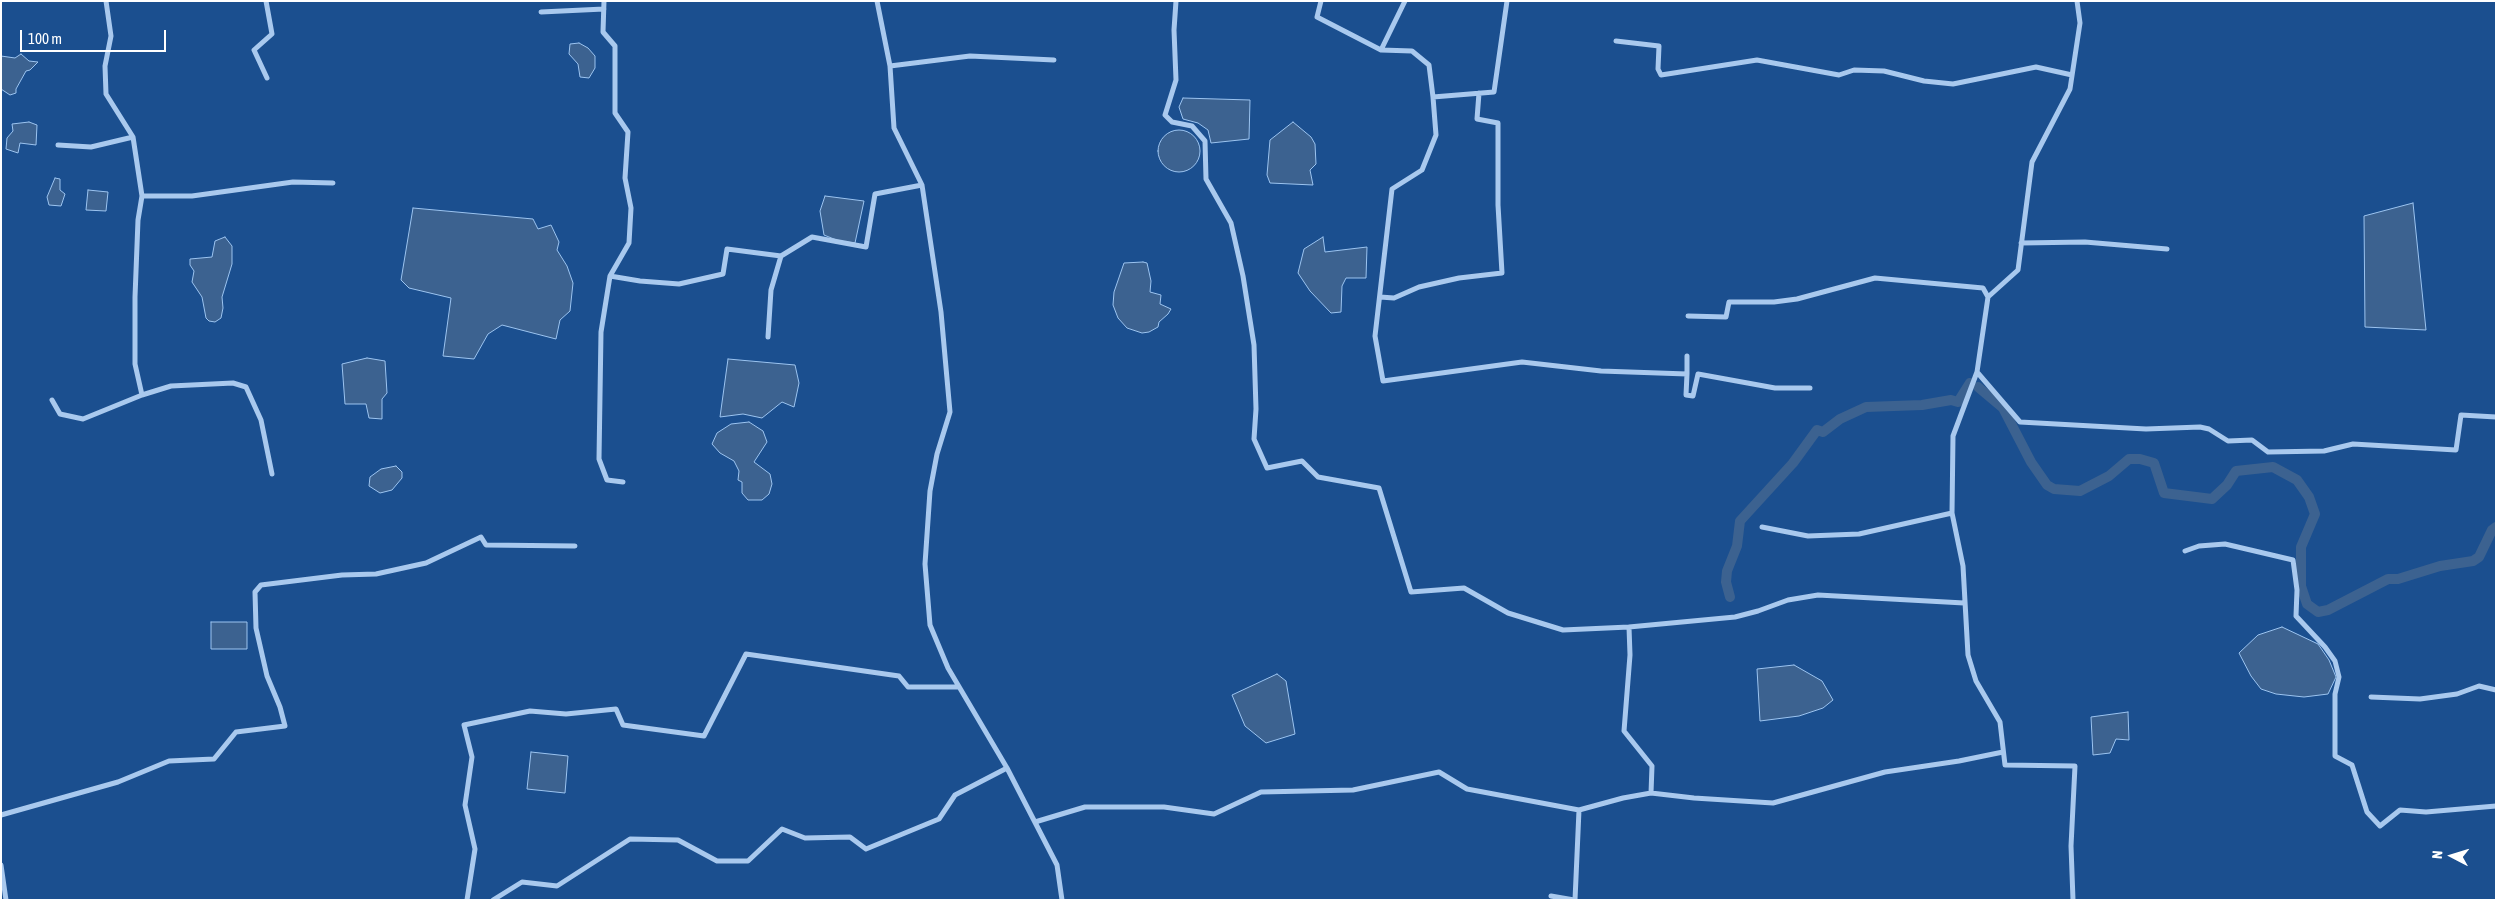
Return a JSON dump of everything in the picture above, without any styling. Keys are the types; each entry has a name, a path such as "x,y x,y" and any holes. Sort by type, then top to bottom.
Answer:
{"street":[{"path":"106,1 111,36 105,66 106,94 133,137 142,196 138,220 135,297 136,364 142,395"},
{"path":"266,1 272,34 254,50 267,78"},
{"path":"604,1 603,32 615,46 615,113 628,132 625,178 631,208 629,243 610,276 601,332 599,459 607,480 623,482"},
{"path":"877,1 890,66 894,128 922,185 941,312 950,412 937,454 930,491 925,564 930,624 948,668 1007,768 1057,866 1062,900"},
{"path":"1176,1 1174,30 1176,80 1165,115 1172,122 1192,126 1205,141 1206,179 1231,224 1254,345 1254,439 1267,468 1302,461 1318,477 1379,488 1411,592 1464,588 1508,612 1562,630 1629,627 1735,616 1758,611 1788,600 1818,595 1964,602"},
{"path":"1321,1 1317,17 1380,50 1412,50 1429,65 1436,135 1422,170 1392,189 1375,336 1383,381 1522,362 1601,371 1687,374"},
{"path":"1380,50 1405,1"},
{"path":"1433,97 1494,92 1507,1"},
{"path":"1988,297 2018,270 2032,162 2070,89 2080,23 2077,1"},
{"path":"541,12 604,9"},
{"path":"1616,41 1659,46 1658,69 1661,75 1757,60 1839,75 1854,70 1884,71 1924,81 1953,84 2036,67 2072,75"},
{"path":"890,66 970,56 1054,60"},
{"path":"1380,297 1394,298 1419,287 1460,278 1502,273 1498,205 1498,123 1477,119 1479,93"},
{"path":"58,145 91,147 133,137"},
{"path":"142,196 192,196 293,182 333,183"},
{"path":"610,276 640,281 679,284 723,274 728,249 781,256 812,237 866,247 875,194 922,185"},
{"path":"2021,243 2085,242 2167,249"},
{"path":"768,337 771,290 781,256"},
{"path":"1688,316 1726,317 1729,302 1774,302 1797,299 1875,278 1983,288 1988,297 1977,372 1953,436 1952,513 1963,566 1968,655 1976,681 2000,722 2005,765 2075,766 2071,846 2072,900"},
{"path":"1687,356 1686,395 1693,396 1698,374 1775,388 1810,388"},
{"path":"1977,372 2020,422 2146,429 2200,427 2209,429 2228,441 2252,440 2268,452 2324,451 2352,444 2456,450 2461,415 2496,417"},
{"path":"52,400 60,414 83,419 142,395 171,386 233,383 246,387 261,420 272,474"},
{"path":"1762,527 1808,536 1859,534 1952,513"},
{"path":"1,815 118,782 169,761 214,759 236,732 285,726 280,707 267,676 256,628 255,592 261,585 342,575 376,574 401,569 426,563 481,537 486,545 575,546"},
{"path":"2185,550 2199,546 2224,544 2293,560 2297,590 2296,616 2325,647 2335,661 2339,677 2335,694 2336,756 2352,765 2367,812 2380,826 2400,810 2426,812 2496,806"},
{"path":"1629,627 1630,654 1624,731 1652,766 1651,793"},
{"path":"467,900 475,850 465,805 472,756 464,725 530,711 566,714 616,709 623,725 704,736 746,654 899,676 908,687 959,687"},
{"path":"2371,697 2420,699 2458,694 2479,686 2496,690"},
{"path":"1035,822 1085,807 1164,807 1214,814 1261,792 1352,790 1439,772 1467,789 1579,810 1623,798 1651,793 1773,803 1885,772 1960,761 2003,752"},
{"path":"493,900 522,882 557,886 630,839 678,840 717,861 748,860 782,829 805,838 850,837 866,849 939,819 955,795 1007,768"},
{"path":"1552,896 1574,900 1579,810"},
{"path":"1,865 6,900"}],"water":[{"path":"579,43 588,48 595,56 595,68 589,78 580,77 578,64 569,54 570,44"},
{"path":"21,54 29,61 38,62 30,70 26,71 16,89 16,93 10,95 1,89 1,56 15,58"},
{"path":"1183,98 1250,100 1249,139 1211,143 1208,130 1198,123 1183,119 1179,107"},
{"path":"29,122 37,125 36,145 20,143 18,153 6,149 7,138 13,131 12,124"},
{"path":"1293,122 1311,137 1315,144 1316,164 1310,170 1313,185 1270,183 1267,175 1270,140"},
{"path":"1183,130 1191,133 1197,139 1200,151 1197,163 1191,169 1175,172 1167,169 1161,163 1158,147 1161,139 1167,133"},
{"path":"55,178 60,179 60,190 65,194 61,206 49,205 47,197"},
{"path":"88,190 108,192 106,211 86,210"},
{"path":"825,196 864,201 855,243 839,241 824,235 820,211"},
{"path":"2413,203 2426,330 2365,327 2364,216"},
{"path":"413,208 533,219 538,229 551,225 559,242 557,250 567,266 573,283 570,311 560,320 556,339 502,325 488,334 474,359 443,356 451,298 409,288 401,280"},
{"path":"225,237 232,246 232,264 222,297 223,308 221,318 215,322 209,321 206,318 202,297 192,282 194,271 190,265 190,259 212,257 215,241"},
{"path":"1323,237 1325,252 1367,247 1366,278 1346,278 1342,286 1341,312 1331,313 1310,291 1298,273 1304,249"},
{"path":"1124,263 1147,263 1151,281 1150,292 1161,295 1160,304 1171,309 1159,322 1158,327 1149,332 1142,333 1127,328 1118,318 1113,305 1114,292"},
{"path":"367,358 385,361 387,393 382,399 382,419 369,418 366,404 345,404 342,364"},
{"path":"728,359 795,365 799,383 794,407 782,402 762,418 743,414 720,417"},
{"path":"749,422 763,431 767,442 754,462 770,474 772,484 769,494 762,500 748,500 742,493 742,482 738,480 739,471 734,461 720,453 712,444 717,433 731,424"},
{"path":"396,466 402,472 402,478 392,490 380,493 369,486 370,477 381,469"},
{"path":"211,622 247,622 247,649 211,649"},
{"path":"2282,627 2318,644 2329,660 2336,677 2328,694 2304,697 2276,694 2261,689 2251,676 2239,653 2258,635"},
{"path":"1794,665 1822,681 1833,700 1823,708 1799,716 1760,721 1757,669"},
{"path":"1277,674 1286,681 1295,734 1266,743 1245,726 1232,695"},
{"path":"2128,712 2129,740 2116,739 2110,753 2093,755 2091,717"},
{"path":"531,752 568,756 565,793 527,789"}],"waterway":[{"path":"1730,597 1726,582 1727,571 1737,546 1740,521 1793,463 1817,430 1823,432 1840,419 1866,407 1922,405 1951,400 1958,402 1970,383"},
{"path":"1978,387 2003,408 2031,462 2047,485 2054,489 2080,491 2109,476 2129,459 2140,459 2154,463 2164,493 2212,499 2227,485 2236,471 2273,467 2297,480 2309,497 2315,514 2301,547 2301,586 2307,604 2318,612 2328,610 2388,579 2398,579 2440,566 2473,561 2479,557 2492,530 2496,527"}]}
